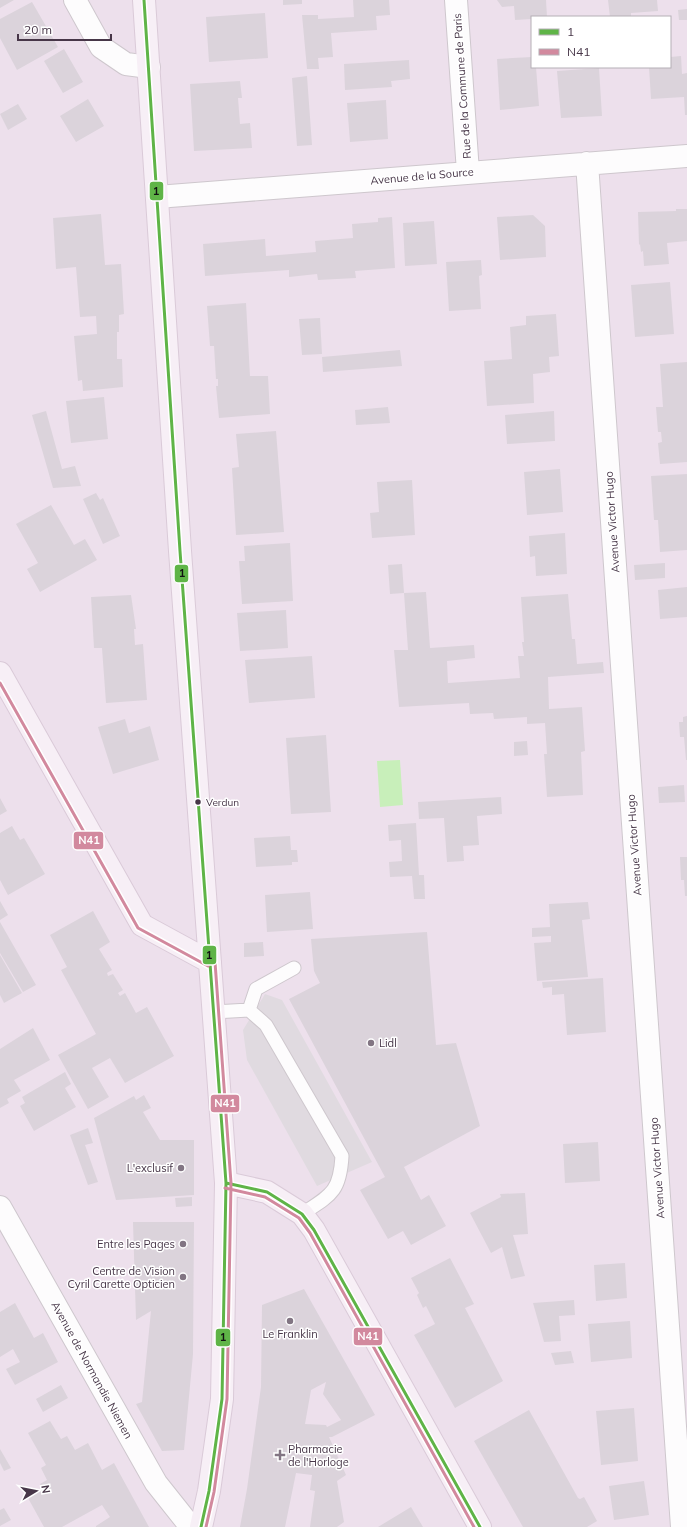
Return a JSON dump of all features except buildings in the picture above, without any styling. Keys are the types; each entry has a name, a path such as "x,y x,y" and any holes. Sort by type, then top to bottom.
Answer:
{"street":[{"path":"75,0 101,47 126,64 149,68"},
{"path":"144,0 226,1183 222,1399 209,1491 201,1527"},
{"name":"Rue de la Commune de Paris","path":"456,0 468,172"},
{"name":"Avenue de la Source","path":"157,197 687,156"},
{"name":"Avenue Victor Hugo","path":"586,163 682,1527"},
{"path":"0,673 142,925 210,962"},
{"path":"226,1183 267,1192 302,1214 314,1230 480,1527"},
{"name":"Avenue de Normandie Niemen","path":"0,1207 156,1483 192,1527"}],"lane":[{"path":"249,1010 256,989 294,968"},
{"path":"214,1012 249,1010 266,1025 342,1156 341,1176 332,1194 302,1214"}],"shaded area":[{"path":"0,0 687,0 687,1527 0,1527"},
{"path":"400,760 403,805 380,807 377,761"},
{"path":"265,994 282,1000 372,1162 317,1186 247,1060 243,1030"}],"transit line":[{"name":"1","path":"144,0 180,551 226,1183 222,1399 209,1491 201,1527"},
{"name":"N41","path":"0,683 138,928 208,966"},
{"name":"N41","path":"206,1527 214,1492 227,1399 231,1183 215,962"},
{"name":"1","path":"226,1183 267,1192 302,1214 314,1230 480,1527"},
{"name":"N41","path":"225,1188 265,1197 299,1218 310,1233 474,1527"}],"place":[{"name":"Verdun","path":"198,802"},
{"name":"Lidl","path":"371,1043"},
{"name":"L'exclusif","path":"181,1168"},
{"name":"Entre les Pages","path":"183,1244"},
{"name":"Centre de Vision Cyril Carette Opticien","path":"183,1277"},
{"name":"Le Franklin","path":"290,1321"},
{"name":"Pharmacie de l'Horloge","path":"280,1455"}]}
